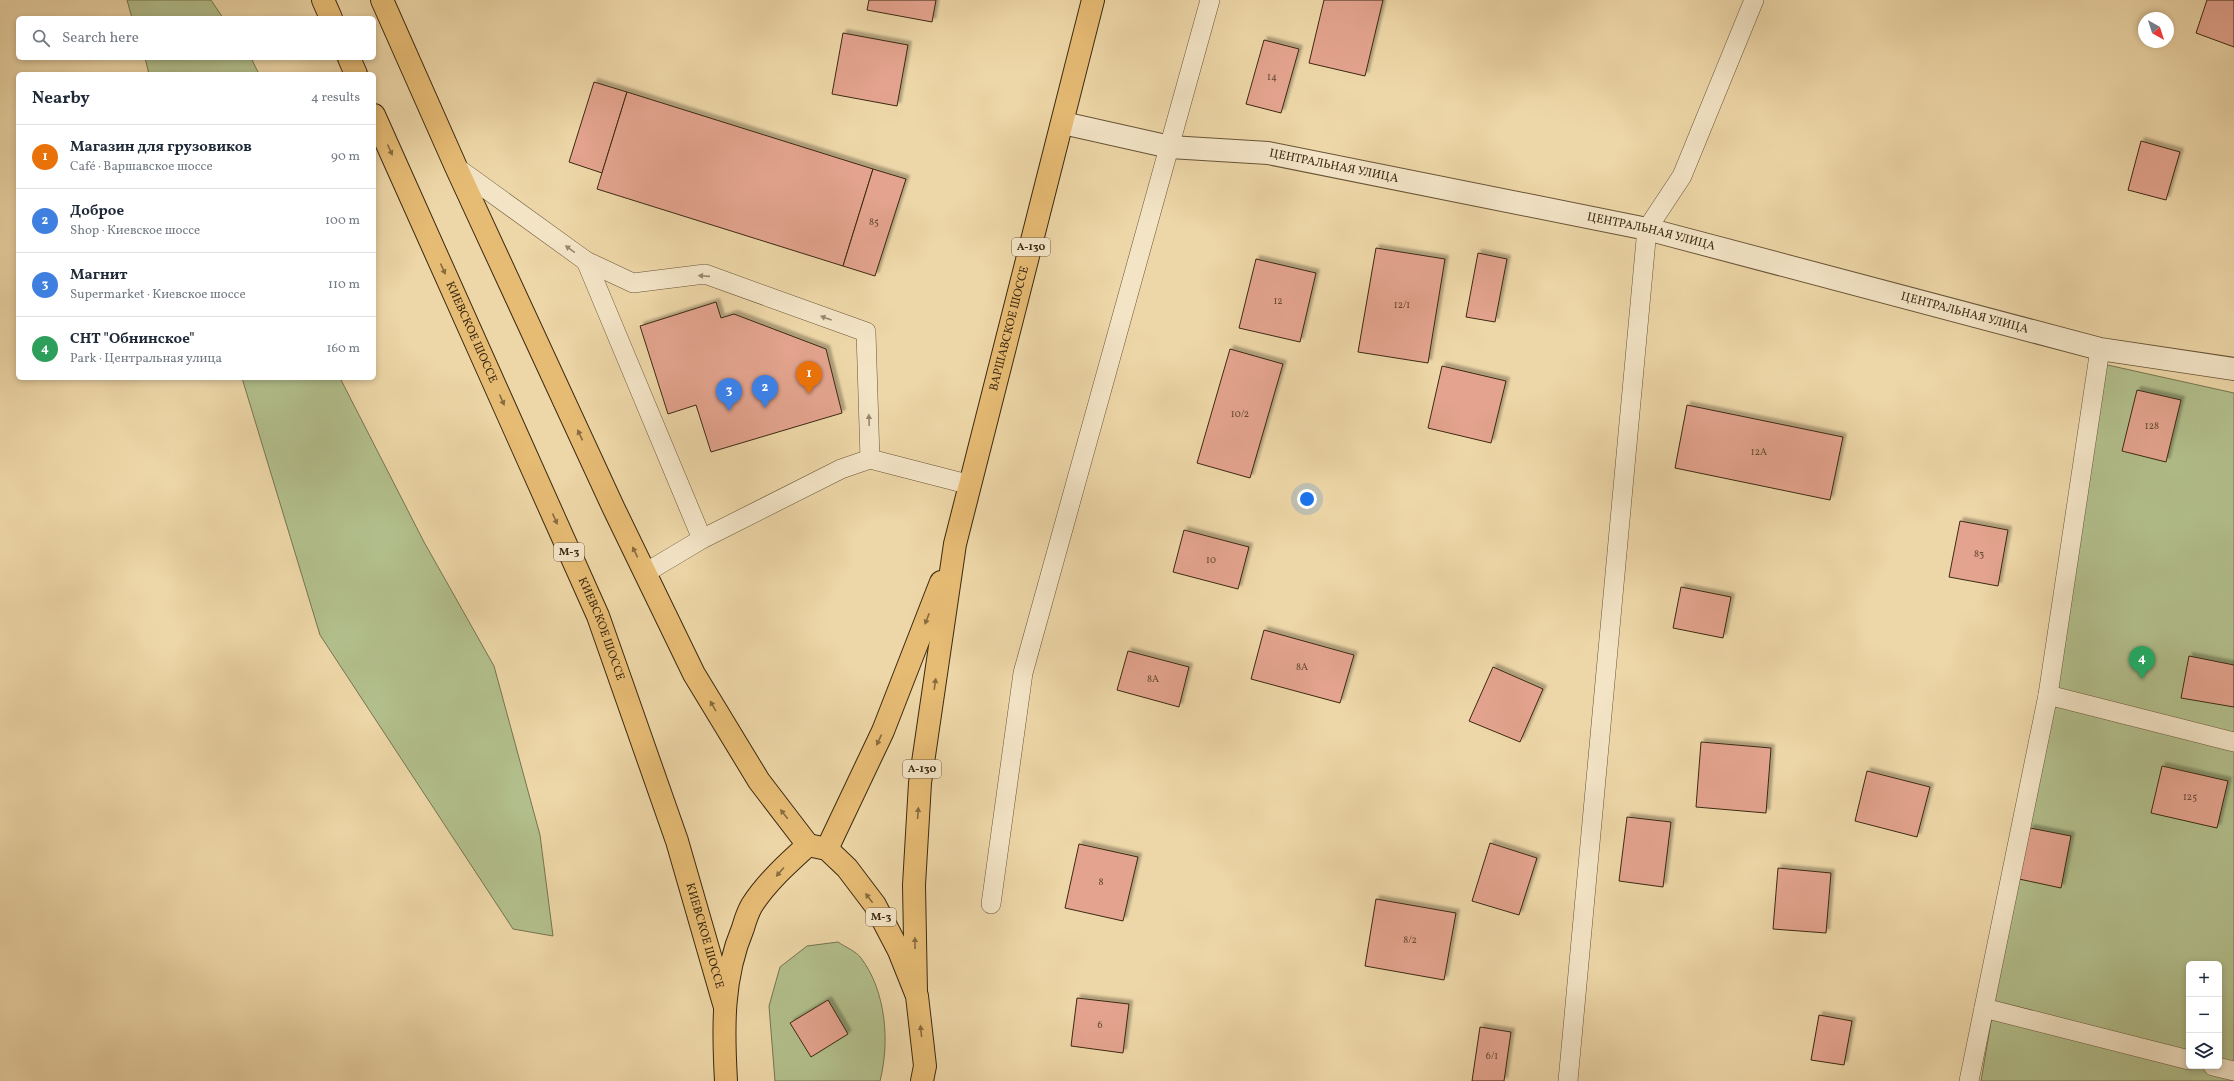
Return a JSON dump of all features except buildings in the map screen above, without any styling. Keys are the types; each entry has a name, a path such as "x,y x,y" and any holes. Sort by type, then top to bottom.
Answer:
{"main road":[{"path":"323,0 330,16"},
{"name":"М-3","path":"382,0 456,167 614,509 694,674 758,780 817,847 847,868 875,905 899,951 916,996 925,1076"},
{"name":"ВАРШАВСКОЕ ШОССЕ","path":"969,490 1093,0"},
{"path":"350,60 355,72"},
{"name":"КИЕВСКОЕ ШОССЕ","path":"376,118 598,616 677,841 724,1004"},
{"name":"А-130","path":"916,996 914,885 920,783 955,544 969,490"},
{"name":"А-130","path":"724,1004 734,950 752,906 783,868 817,847 883,731 955,544"},
{"name":"М-3","path":"724,1004 723,1039 739,1081"},
{"path":"723,1039 726,1081"}],"street":[{"name":"ЦЕНТРАЛЬНАЯ УЛИЦА","path":"1063,122 1170,147 1268,153 1647,229 2100,349 2234,369"}],"lane":[{"path":"991,904 1023,673 1210,0"},
{"path":"1568,1081 1647,229 1682,176 1754,0"},
{"path":"456,167 586,261 633,283 705,274 866,332 870,459"},
{"path":"586,261 702,539"},
{"path":"1969,1081 2048,695 2100,349"},
{"path":"646,573 702,539 841,469 870,459 969,490"},
{"path":"2048,695 2234,742"},
{"path":"1984,1008 2186,1059"},
{"path":"2222,1068 2234,1071"}],"green space":[{"path":"127,0 211,0 222,16 131,16"},
{"path":"146,60 252,60 258,72 148,72"},
{"path":"2103,364 2234,393 2234,1081 1981,1081"},
{"path":"243,380 341,380 424,542 494,666 540,835 553,936 513,929 320,635"},
{"path":"838,942 861,958 876,986 881,1001 884,1017 885,1050 880,1081 775,1081 769,1006 780,967 807,946"}],"place":[{"name":"Магазин для грузовиков","path":"809,394"},
{"name":"Доброе","path":"765,408"},
{"name":"Магнит","path":"729,411"},
{"name":"СНТ \"Обнинское\"","path":"2142,679"}]}
